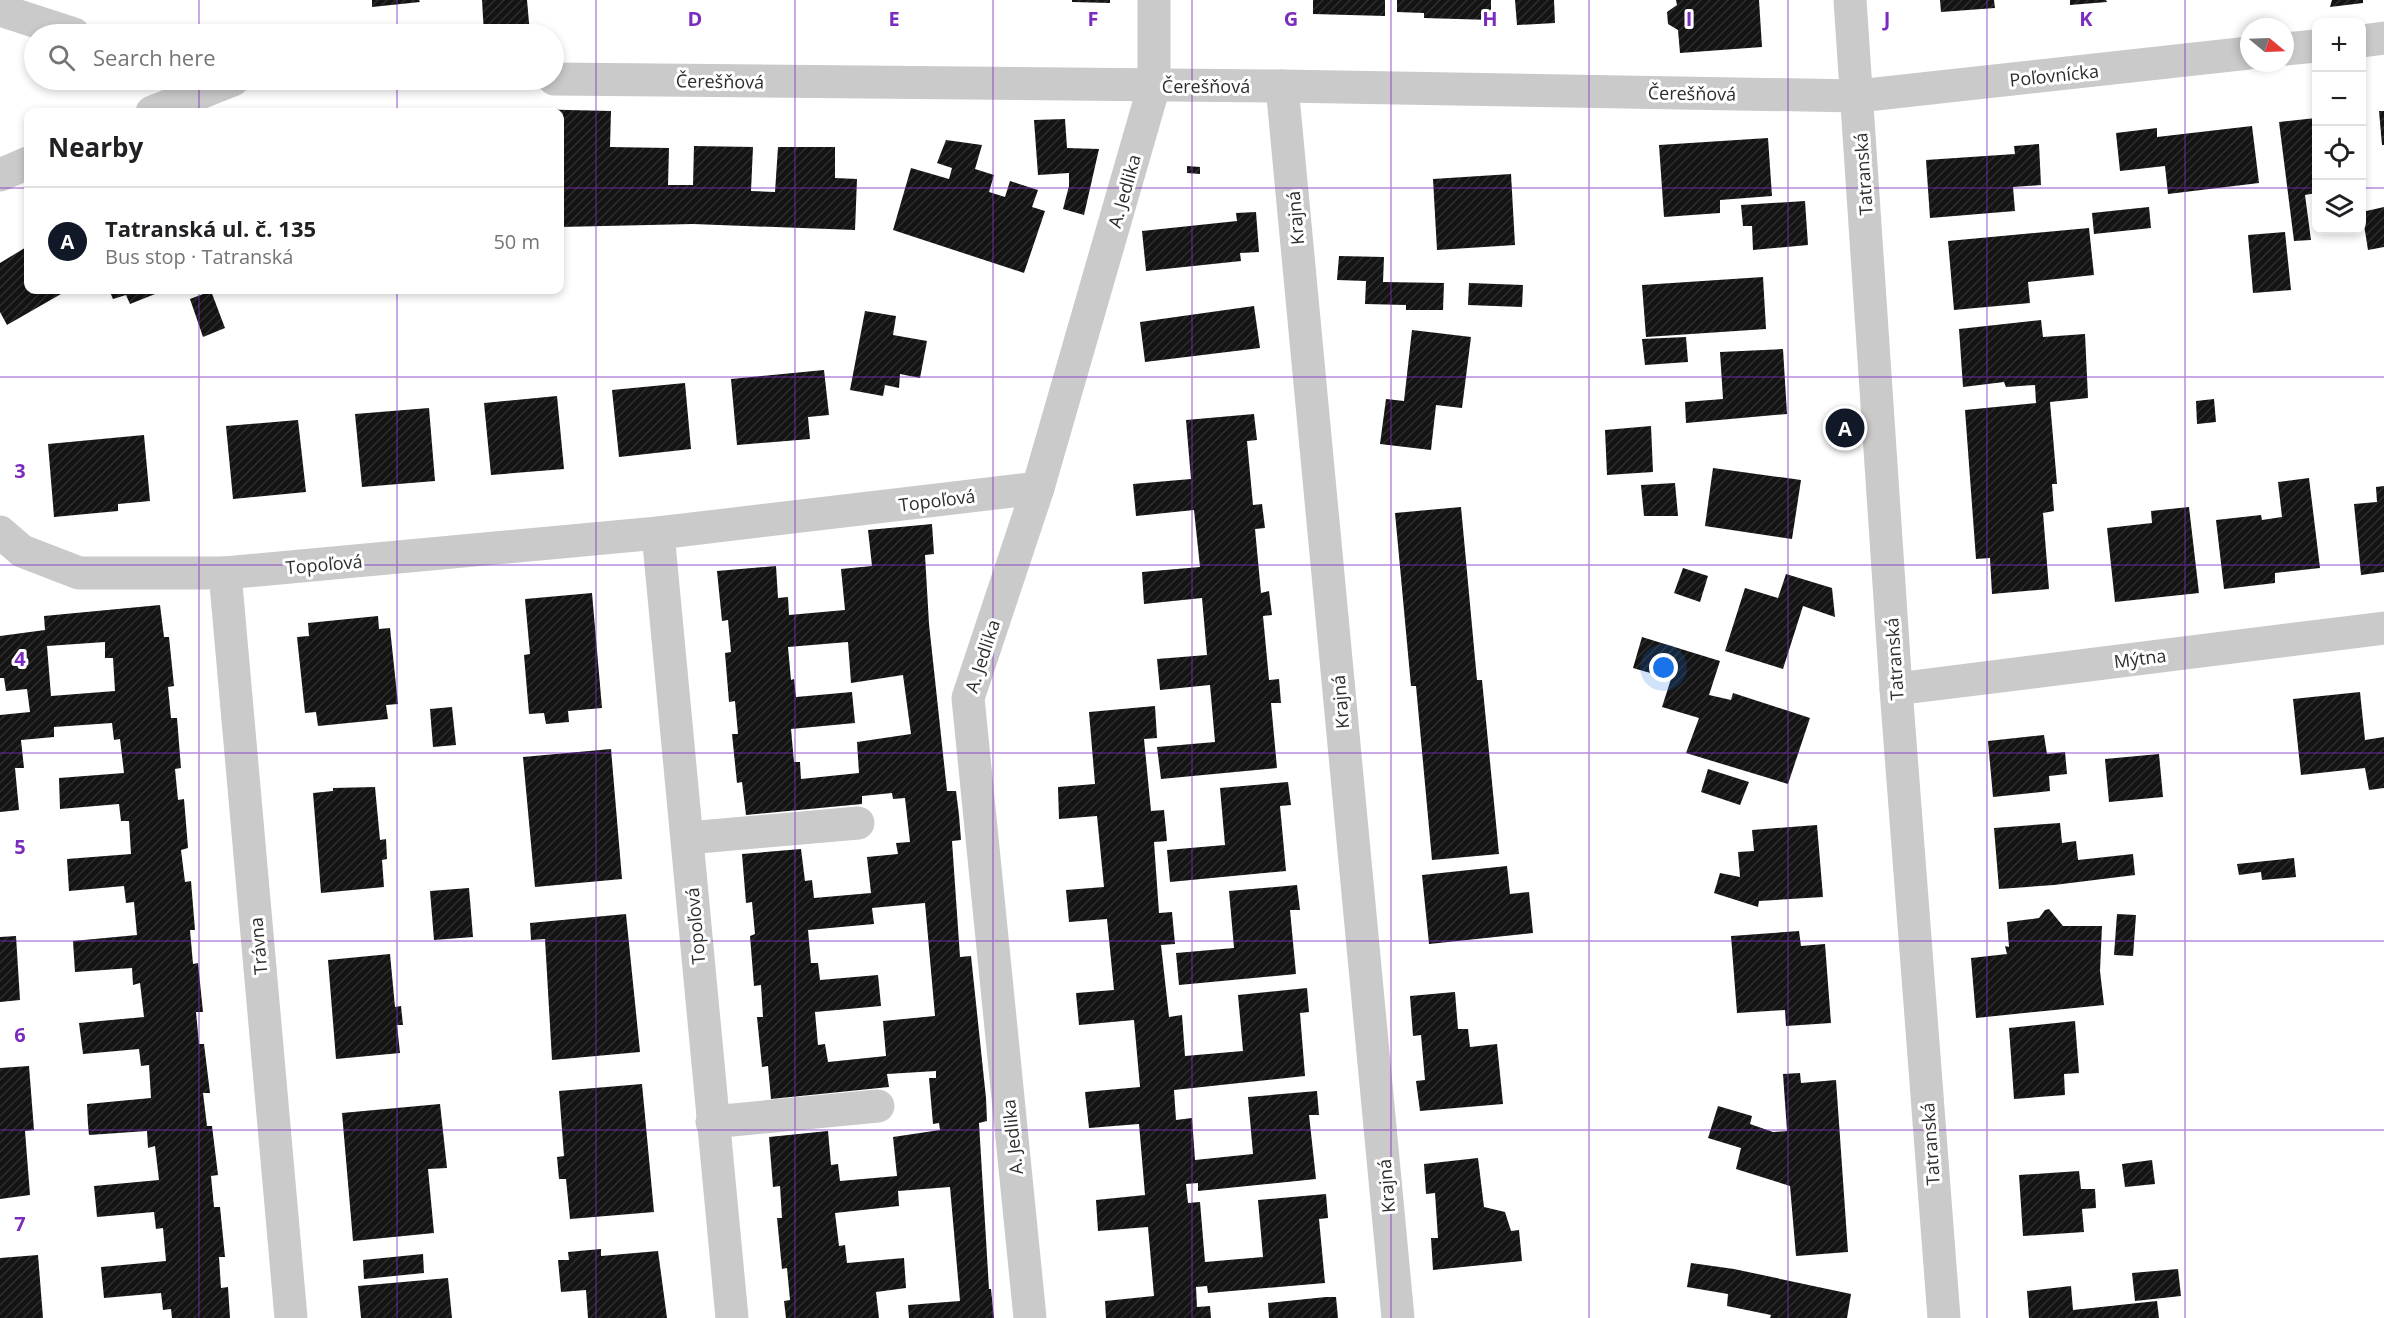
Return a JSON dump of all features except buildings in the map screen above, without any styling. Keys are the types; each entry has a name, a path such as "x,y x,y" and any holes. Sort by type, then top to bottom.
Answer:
{"street":[{"name":"A. Jedlika","path":"1030,1318 968,698 1038,488 1154,86 1155,0"},
{"name":"Tatranská","path":"1850,0 1896,689 1944,1318"},
{"path":"0,10 43,24"},
{"path":"2366,40 2384,38"},
{"path":"2294,48 2312,46"},
{"name":"Poľovnícka","path":"1858,96 2240,54"},
{"name":"Čerešňová","path":"564,80 1282,86 1858,96"},
{"name":"Krajná","path":"1282,86 1398,1318"},
{"path":"162,108 207,90"},
{"path":"0,175 24,165"},
{"name":"Topoľová","path":"0,532 22,551 79,573 225,573 658,533 1038,488"},
{"name":"Topoľová","path":"658,533 732,1318"},
{"name":"Trávna","path":"225,573 291,1318"},
{"name":"Mýtna","path":"1896,689 2384,628"},
{"path":"687,838 858,823"},
{"path":"712,1122 878,1106"}],"place":[{"name":"Tatranská ul. č. 135","path":"1845,428"}]}
